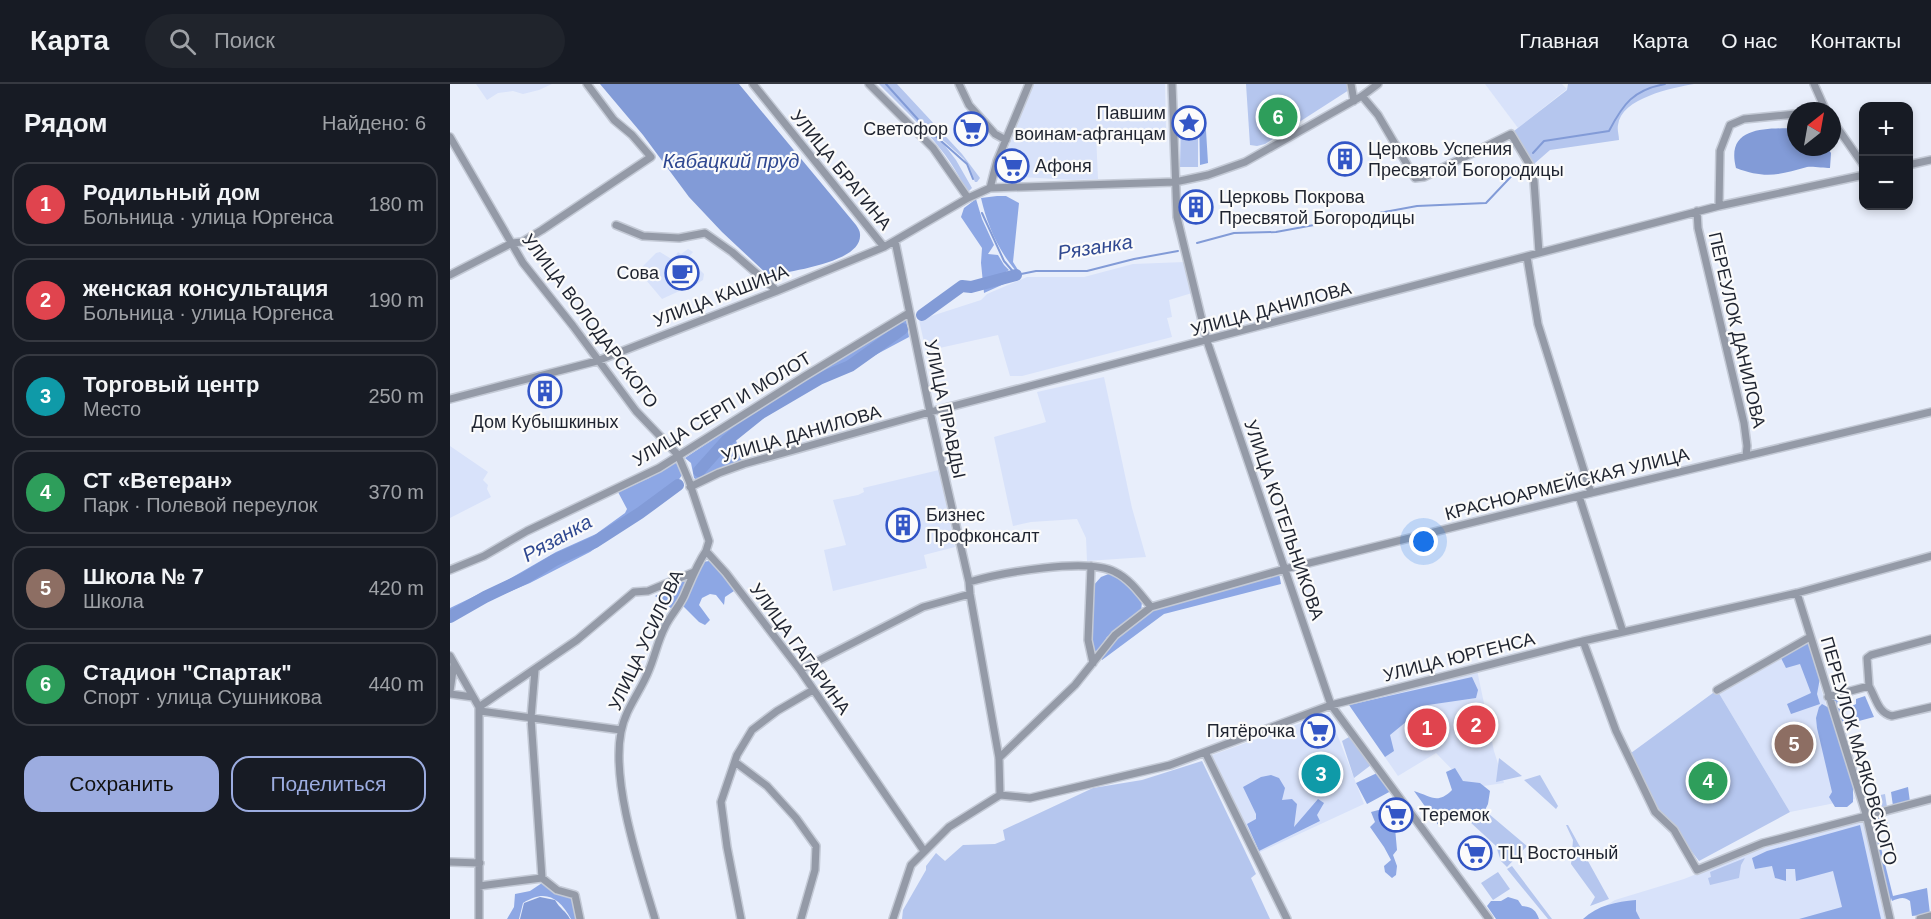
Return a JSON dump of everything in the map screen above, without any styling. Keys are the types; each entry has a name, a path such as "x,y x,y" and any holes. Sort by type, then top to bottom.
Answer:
{"street":[{"path":"450,275 512,243 522,242 542,231 651,157 632,135 614,120 587,84"},
{"name":"УЛИЦА БРАГИНА","path":"753,84 884,247"},
{"path":"869,84 933,148 968,198"},
{"path":"959,84 969,105 995,134 1006,140"},
{"path":"1029,84 997,160 990,188 1174,182 1208,175 1245,162 1354,101 1378,84"},
{"name":"УЛИЦА КОТЕЛЬНИКОВА","path":"1172,84 1177,217 1207,341 1331,705 1489,919"},
{"path":"1351,84 1354,101"},
{"path":"1814,84 1822,102"},
{"path":"1362,96 1378,115 1415,178 1424,177 1510,134 1531,167 1539,253"},
{"path":"1719,206 1720,151 1730,125 1744,119 1787,115"},
{"path":"1841,133 1859,160"},
{"name":"УЛИЦА ВОЛОДАРСКОГО","path":"450,137 523,263 636,411 678,455"},
{"path":"1913,164 1931,160"},
{"name":"УЛИЦА ДАНИЛОВА","path":"690,488 719,473 744,464 930,412 1719,206 1859,176"},
{"name":"УЛИЦА КАШИНА","path":"450,399 597,361 777,291 895,242 968,198 990,188"},
{"name":"ПЕРЕУЛОК ДАНИЛОВА","path":"1696,212 1744,423 1746,456"},
{"path":"616,225 643,236 679,238 705,233 732,252 777,291"},
{"name":"УЛИЦА ПРАВДЫ","path":"895,242 930,412 969,582 999,758 1000,795"},
{"path":"1527,256 1538,324 1591,493"},
{"name":"УЛИЦА СЕРП И МОЛОТ","path":"450,570 484,556 527,531 659,468 909,313"},
{"name":"КРАСНОАРМЕЙСКАЯ УЛИЦА","path":"999,758 1075,685 1115,635 1151,607 1286,569 1931,412"},
{"path":"678,455 709,541 706,551"},
{"path":"1579,496 1623,632"},
{"name":"УЛИЦА УСИЛОВА","path":"655,919 620,782 621,730 648,672 664,628 683,598 706,551"},
{"name":"УЛИЦА ГАГАРИНА","path":"706,551 730,578 800,670 924,851"},
{"name":"УЛИЦА ЮРГЕНСА","path":"1000,795 1030,798 1170,765 1331,705 1582,641 1797,592 1931,556"},
{"path":"969,582 1035,568 1091,566 1114,571 1131,584 1151,607"},
{"path":"1091,566 1088,640 1093,663"},
{"path":"479,709 577,640 634,592 648,591 694,572"},
{"name":"ПЕРЕУЛОК МАЯКОВСКОГО","path":"1797,592 1866,814 1890,919"},
{"path":"800,670 923,607 970,594"},
{"path":"1717,690 1810,637"},
{"path":"1931,639 1867,658 1869,686 1880,710 1886,715 1892,716 1931,707"},
{"path":"1582,641 1617,731 1656,812 1674,830 1697,870 1763,843 1838,824 1866,814 1931,799"},
{"path":"450,656 479,709 479,919"},
{"path":"454,664 450,693 473,697"},
{"path":"535,670 531,718 542,878 557,890 575,895 580,919"},
{"path":"1828,697 1869,686"},
{"path":"741,919 721,802 735,762 752,730 777,711 813,690"},
{"path":"479,709 621,730"},
{"path":"1205,752 1287,919"},
{"path":"735,762 767,786 796,818 816,846 815,870 801,919"},
{"path":"893,919 911,865 949,827 1000,795"},
{"path":"450,862 480,863"},
{"path":"479,885 542,878"},
{"path":"1920,919 1931,916"}],"shaded area":[{"path":"476,84 552,84 523,94 513,91 498,93 487,100"},
{"path":"879,84 897,84 962,154 980,178 977,182 964,159 936,134 956,160 972,188 967,193 940,148"},
{"path":"1033,84 1165,84 1166,131 1096,134 1098,179 1020,177 999,172"},
{"path":"1246,84 1348,84 1349,90 1265,144 1257,146 1250,145"},
{"path":"1485,84 1562,84 1567,89 1518,128"},
{"path":"1568,84 1694,84 1649,96 1628,108 1621,116 1618,125 1619,140 1550,150 1534,164 1514,131 1567,90"},
{"path":"1199,113 1205,114 1208,163 1200,165"},
{"path":"1181,118 1198,118 1198,167 1180,167"},
{"path":"1006,196 1019,203 1013,262 1017,272 994,238 981,198"},
{"path":"976,199 994,245 988,254 998,255 1009,270 997,278 999,280 1013,277 1015,279 984,293 982,248 961,217 964,208"},
{"path":"688,249 693,252 688,258 704,274 703,280 662,299 641,274 644,270 642,267 656,253 660,252 673,260 678,252 681,254"},
{"path":"1185,262 1192,293 1169,300 1172,317 1167,318 1172,337 1022,376 1010,376 998,335 926,351 919,320 981,300 987,294 1027,277 1084,277 1133,264"},
{"path":"906,319 909,337 821,384 804,389 787,398 787,401 737,435 735,438 744,461 697,480 694,478 691,463 685,458 766,404"},
{"path":"1104,377 1132,508 1146,557 1087,561 1086,538 1077,519 1031,522 1013,526 994,437 1046,422 1037,392"},
{"path":"450,446 488,472 483,480 488,485 487,489 491,497 450,518"},
{"path":"679,460 682,475 675,485 623,521 615,535 590,552 530,583 476,606 450,623 450,608 506,581 556,552 596,534 625,513 627,509 618,492 649,478"},
{"path":"939,470 955,547 924,555 927,568 833,591 824,550 846,545 833,500 858,495 864,492 863,488"},
{"path":"709,561 734,586 734,591 725,597 724,605 716,595 710,594 702,598 699,605 710,620 705,625 683,606 701,565"},
{"path":"1111,573 1129,586 1142,601 1141,613 1107,637 1096,654 1090,640 1092,587 1101,577"},
{"path":"1279,573 1281,584 1164,614 1102,660 1101,657 1116,636 1154,608"},
{"path":"691,576 672,609 655,596"},
{"path":"1806,640 1855,799 1790,812 1717,690"},
{"path":"1806,641 1809,643 1820,678 1817,694 1820,704 1791,714 1787,704 1811,693 1800,664 1786,668 1780,656"},
{"path":"1477,670 1494,751 1504,783 1470,788 1436,753 1398,776 1349,705"},
{"path":"1472,677 1478,690 1476,698 1421,706 1412,717 1390,735 1394,751 1385,757 1349,705"},
{"path":"1717,690 1790,812 1699,861 1658,808 1631,753"},
{"path":"1844,695 1845,697 1837,702 1843,717 1853,714 1852,706 1856,704 1856,699 1865,696 1874,717 1840,726 1831,700"},
{"path":"1822,704 1831,709 1853,784 1853,802 1847,807 1835,807 1829,797 1832,792 1816,718"},
{"path":"1329,713 1364,804 1258,853 1207,757"},
{"path":"1349,737 1371,765 1354,778 1342,741"},
{"path":"1499,758 1522,776 1496,782"},
{"path":"1202,761 1256,874 1251,878 1270,919 902,919 903,910 926,870 926,866 936,853 945,861 963,845 995,844 1005,840 1003,830 1093,788 1142,780"},
{"path":"1455,768 1463,781 1480,783 1490,791 1488,804 1483,814 1470,812 1439,826 1414,791 1434,798 1447,795 1452,790 1446,772"},
{"path":"1377,773 1391,791 1367,804 1356,783"},
{"path":"1271,775 1279,778 1285,788 1282,800 1292,799 1297,804 1294,827 1318,799 1324,803 1317,815 1320,821 1259,851 1247,824 1256,819 1256,814 1243,787 1261,777"},
{"path":"1540,775 1558,806 1556,809 1524,780"},
{"path":"1908,787 1910,802 1893,806 1891,792"},
{"path":"1885,794 1887,807 1867,811 1862,799"},
{"path":"1386,808 1389,810 1386,815 1395,828 1397,850 1393,855 1397,866 1396,875 1392,878 1385,872 1384,866 1391,860 1370,827 1375,822 1371,812"},
{"path":"1881,812 1888,824 1876,828 1893,896 1927,888 1930,914 1912,916 1910,901 1906,898 1892,901 1891,898 1891,901 1886,903 1869,819"},
{"path":"1489,814 1527,846 1507,867 1501,861 1496,846 1469,821"},
{"path":"1863,820 1885,919 1584,919 1615,900 1684,879 1773,843"},
{"path":"1566,825 1609,899 1590,906 1595,897 1571,864 1573,840"},
{"path":"1860,825 1881,919 1799,919 1842,907 1833,871 1796,881 1795,869 1786,869 1786,881 1775,878 1772,866 1755,869 1752,858 1767,851"},
{"path":"1745,858 1741,865 1739,878 1710,885 1708,878 1711,877 1710,872"},
{"path":"1512,866 1552,919 1548,919 1507,869"},
{"path":"1498,872 1510,889 1493,900 1481,883"},
{"path":"542,883 554,893 572,898 577,919 571,919 562,905 551,897 538,896 523,903 519,919 507,919 514,907 515,894 530,891"},
{"path":"1508,897 1518,900 1522,906 1533,910 1539,919 1496,919 1487,906 1491,901 1501,901"},
{"path":"1636,900 1636,911 1640,919 1583,919 1595,910 1608,905"}],"water":[{"name":"Кабацкий пруд","path":"600,84 739,84 856,225 860,233 858,244 838,259 769,276 689,197 643,135"},
{"path":"1787,128 1787,156 1831,156 1830,168 1809,167 1780,174 1764,175 1736,168 1734,154 1737,144 1743,137 1751,132"},
{"path":"540,897 555,900 570,919 520,919 524,903"}],"waterway":[{"name":"Рязанка","path":"886,84 923,125 967,164 973,179"},
{"name":"Рязанка","path":"1533,153 1544,141 1609,131 1624,106 1637,94 1665,84"},
{"name":"Рязанка","path":"1197,243 1234,233 1276,232 1417,206 1486,203 1521,166"},
{"name":"Рязанка","path":"982,213 1004,261 1016,275 1036,271 1087,271 1178,251"},
{"name":"Рязанка","path":"922,315 962,286 971,287 1016,275"},
{"name":"Рязанка","path":"699,471 726,441 761,413 819,379 850,366 902,329"},
{"name":"Рязанка","path":"450,617 555,560 595,542 678,485"}],"place":[{"name":"Стадион \"Спартак\"","path":"1278,117"},
{"name":"Павшим воинам-афганцам","path":"1189,123"},
{"name":"Светофор","path":"971,129"},
{"name":"Церковь Успения Пресвятой Богородицы","path":"1345,159"},
{"name":"Афоня","path":"1012,166"},
{"name":"Церковь Покрова Пресвятой Богородицы","path":"1196,207"},
{"name":"Сова","path":"682,273"},
{"name":"Дом Кубышкиных","path":"545,391"},
{"name":"Бизнес Профконсалт","path":"903,525"},
{"name":"женская консультация","path":"1476,725"},
{"name":"Родильный дом","path":"1427,728"},
{"name":"Пятёрочка","path":"1318,731"},
{"name":"Школа № 7","path":"1794,744"},
{"name":"Торговый центр","path":"1321,774"},
{"name":"СТ «Ветеран»","path":"1708,781"},
{"name":"Теремок","path":"1396,815"},
{"name":"ТЦ Восточный","path":"1475,853"}]}
